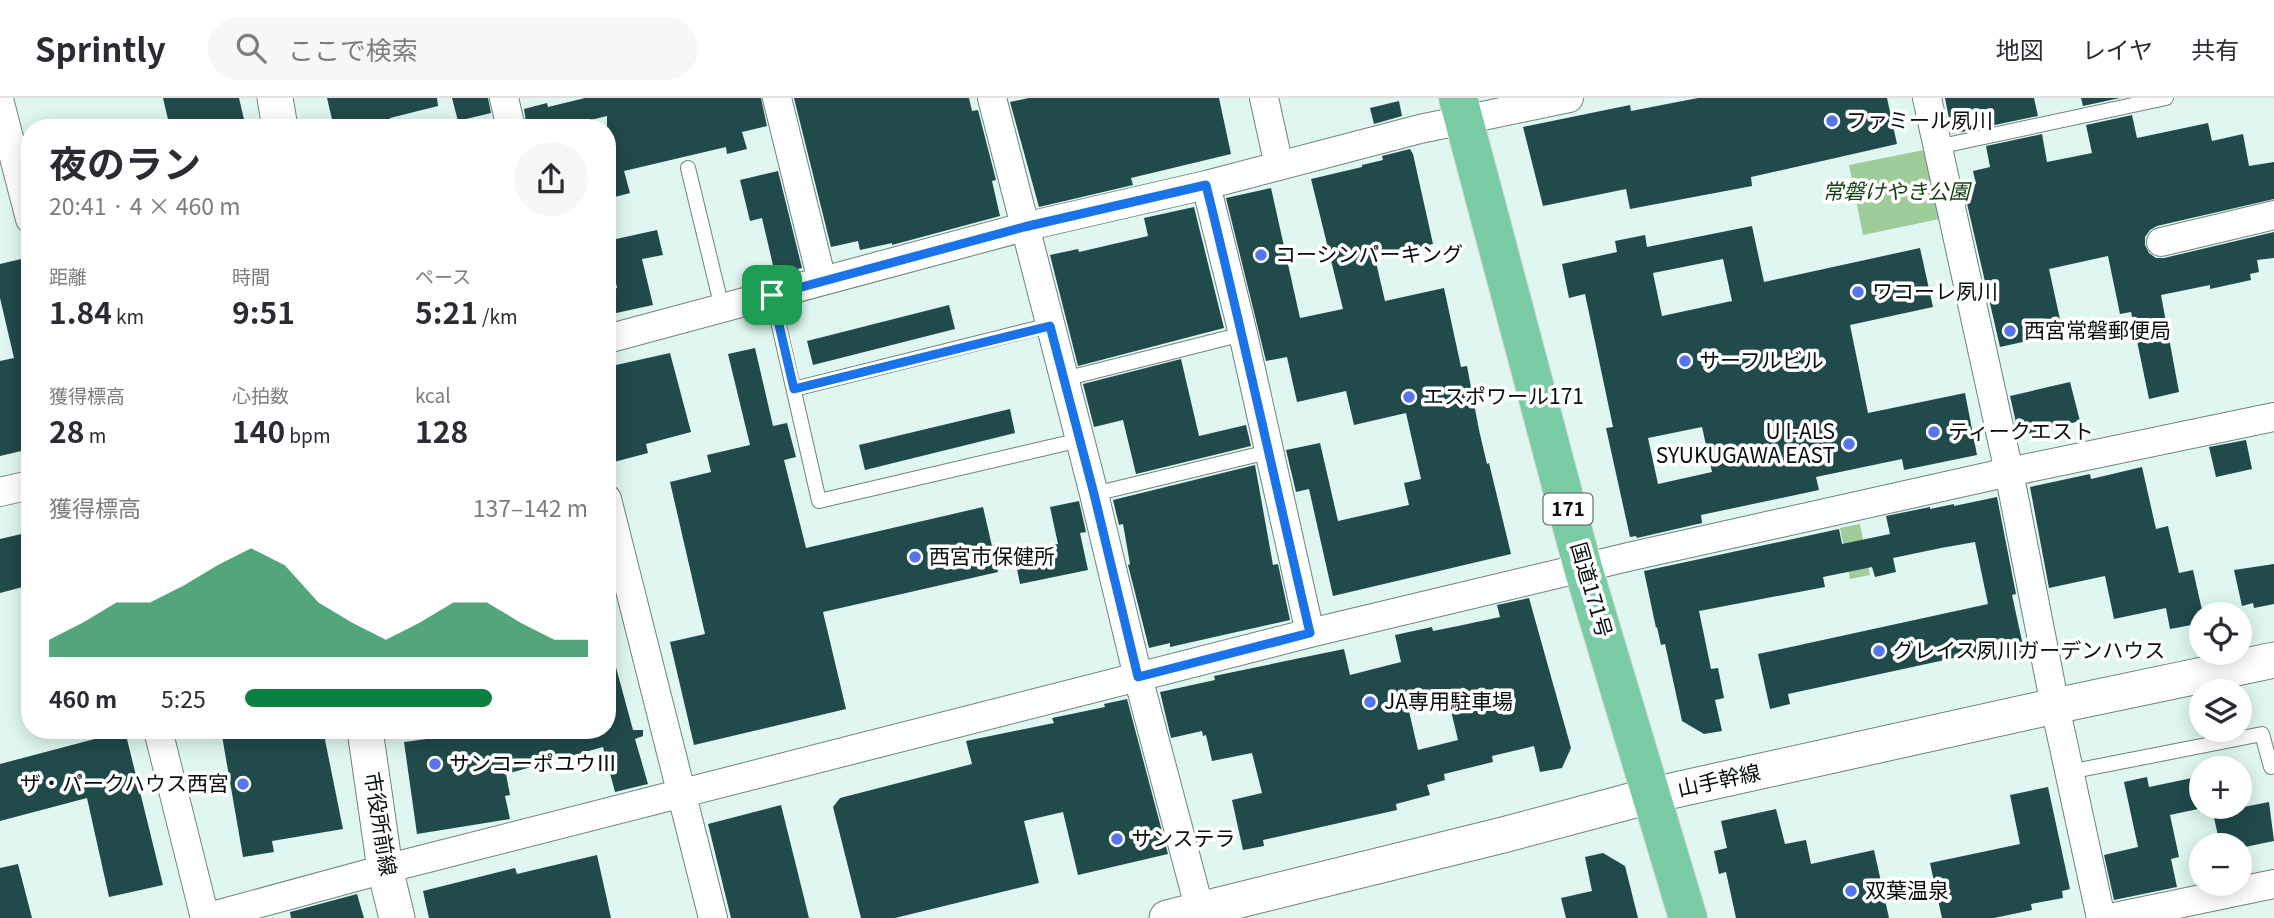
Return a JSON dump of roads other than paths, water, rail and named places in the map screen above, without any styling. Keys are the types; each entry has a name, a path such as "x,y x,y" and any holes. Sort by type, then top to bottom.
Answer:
{"highway":[{"name":"国道171号","path":"1461,110 1583,568 1688,918"}],"street":[{"path":"275,98 278,119"},
{"path":"504,98 510,119"},
{"path":"777,98 822,281"},
{"path":"992,98 1094,494 1138,677 1189,915"},
{"path":"1264,98 1279,166"},
{"path":"616,337 1024,227 1206,185 1420,129 1461,110 1569,98"},
{"path":"1927,98 2009,472 2055,706 2101,918"},
{"path":"2,116 21,186"},
{"path":"1206,185 1243,334 1310,633"},
{"path":"2161,242 2274,215"},
{"path":"160,739 205,918 385,869 1310,633 2009,472 2274,417"},
{"path":"0,492 21,487"},
{"path":"616,534 713,918"},
{"name":"山手幹線","path":"1189,915 1653,795 2274,660"},
{"name":"市役所前線","path":"366,739 385,869 397,918"},
{"path":"2110,918 2274,884"}],"lane":[{"path":"1937,147 2166,98"},
{"path":"688,168 722,308"},
{"path":"772,295 819,501 1080,440"},
{"path":"794,389 1050,326"},
{"path":"1064,379 1243,334"},
{"path":"1094,494 1268,452"},
{"path":"2069,772 2262,734 2271,767 2274,766"}],"place":[{"name":"ファミール夙川","path":"1832,121"},
{"name":"コーシンパーキング","path":"1261,255"},
{"name":"ワコーレ夙川","path":"1858,292"},
{"name":"西宮常磐郵便局","path":"2010,331"},
{"name":"サーフルビル","path":"1685,361"},
{"name":"エスポワール171","path":"1409,397"},
{"name":"ティークエスト","path":"1934,432"},
{"name":"U I-ALS SYUKUGAWA EAST","path":"1849,444"},
{"name":"西宮市保健所","path":"915,557"},
{"name":"グレイス夙川ガーデンハウス","path":"1879,651"},
{"name":"JA専用駐車場","path":"1370,702"},
{"name":"サンコーポユウⅢ","path":"435,764"},
{"name":"ザ・パークハウス西宮","path":"243,784"},
{"name":"サンステラ","path":"1117,839"},
{"name":"双葉温泉","path":"1851,891"}],"park label":[{"name":"常磐けやき公園","path":"1896,192"}]}
